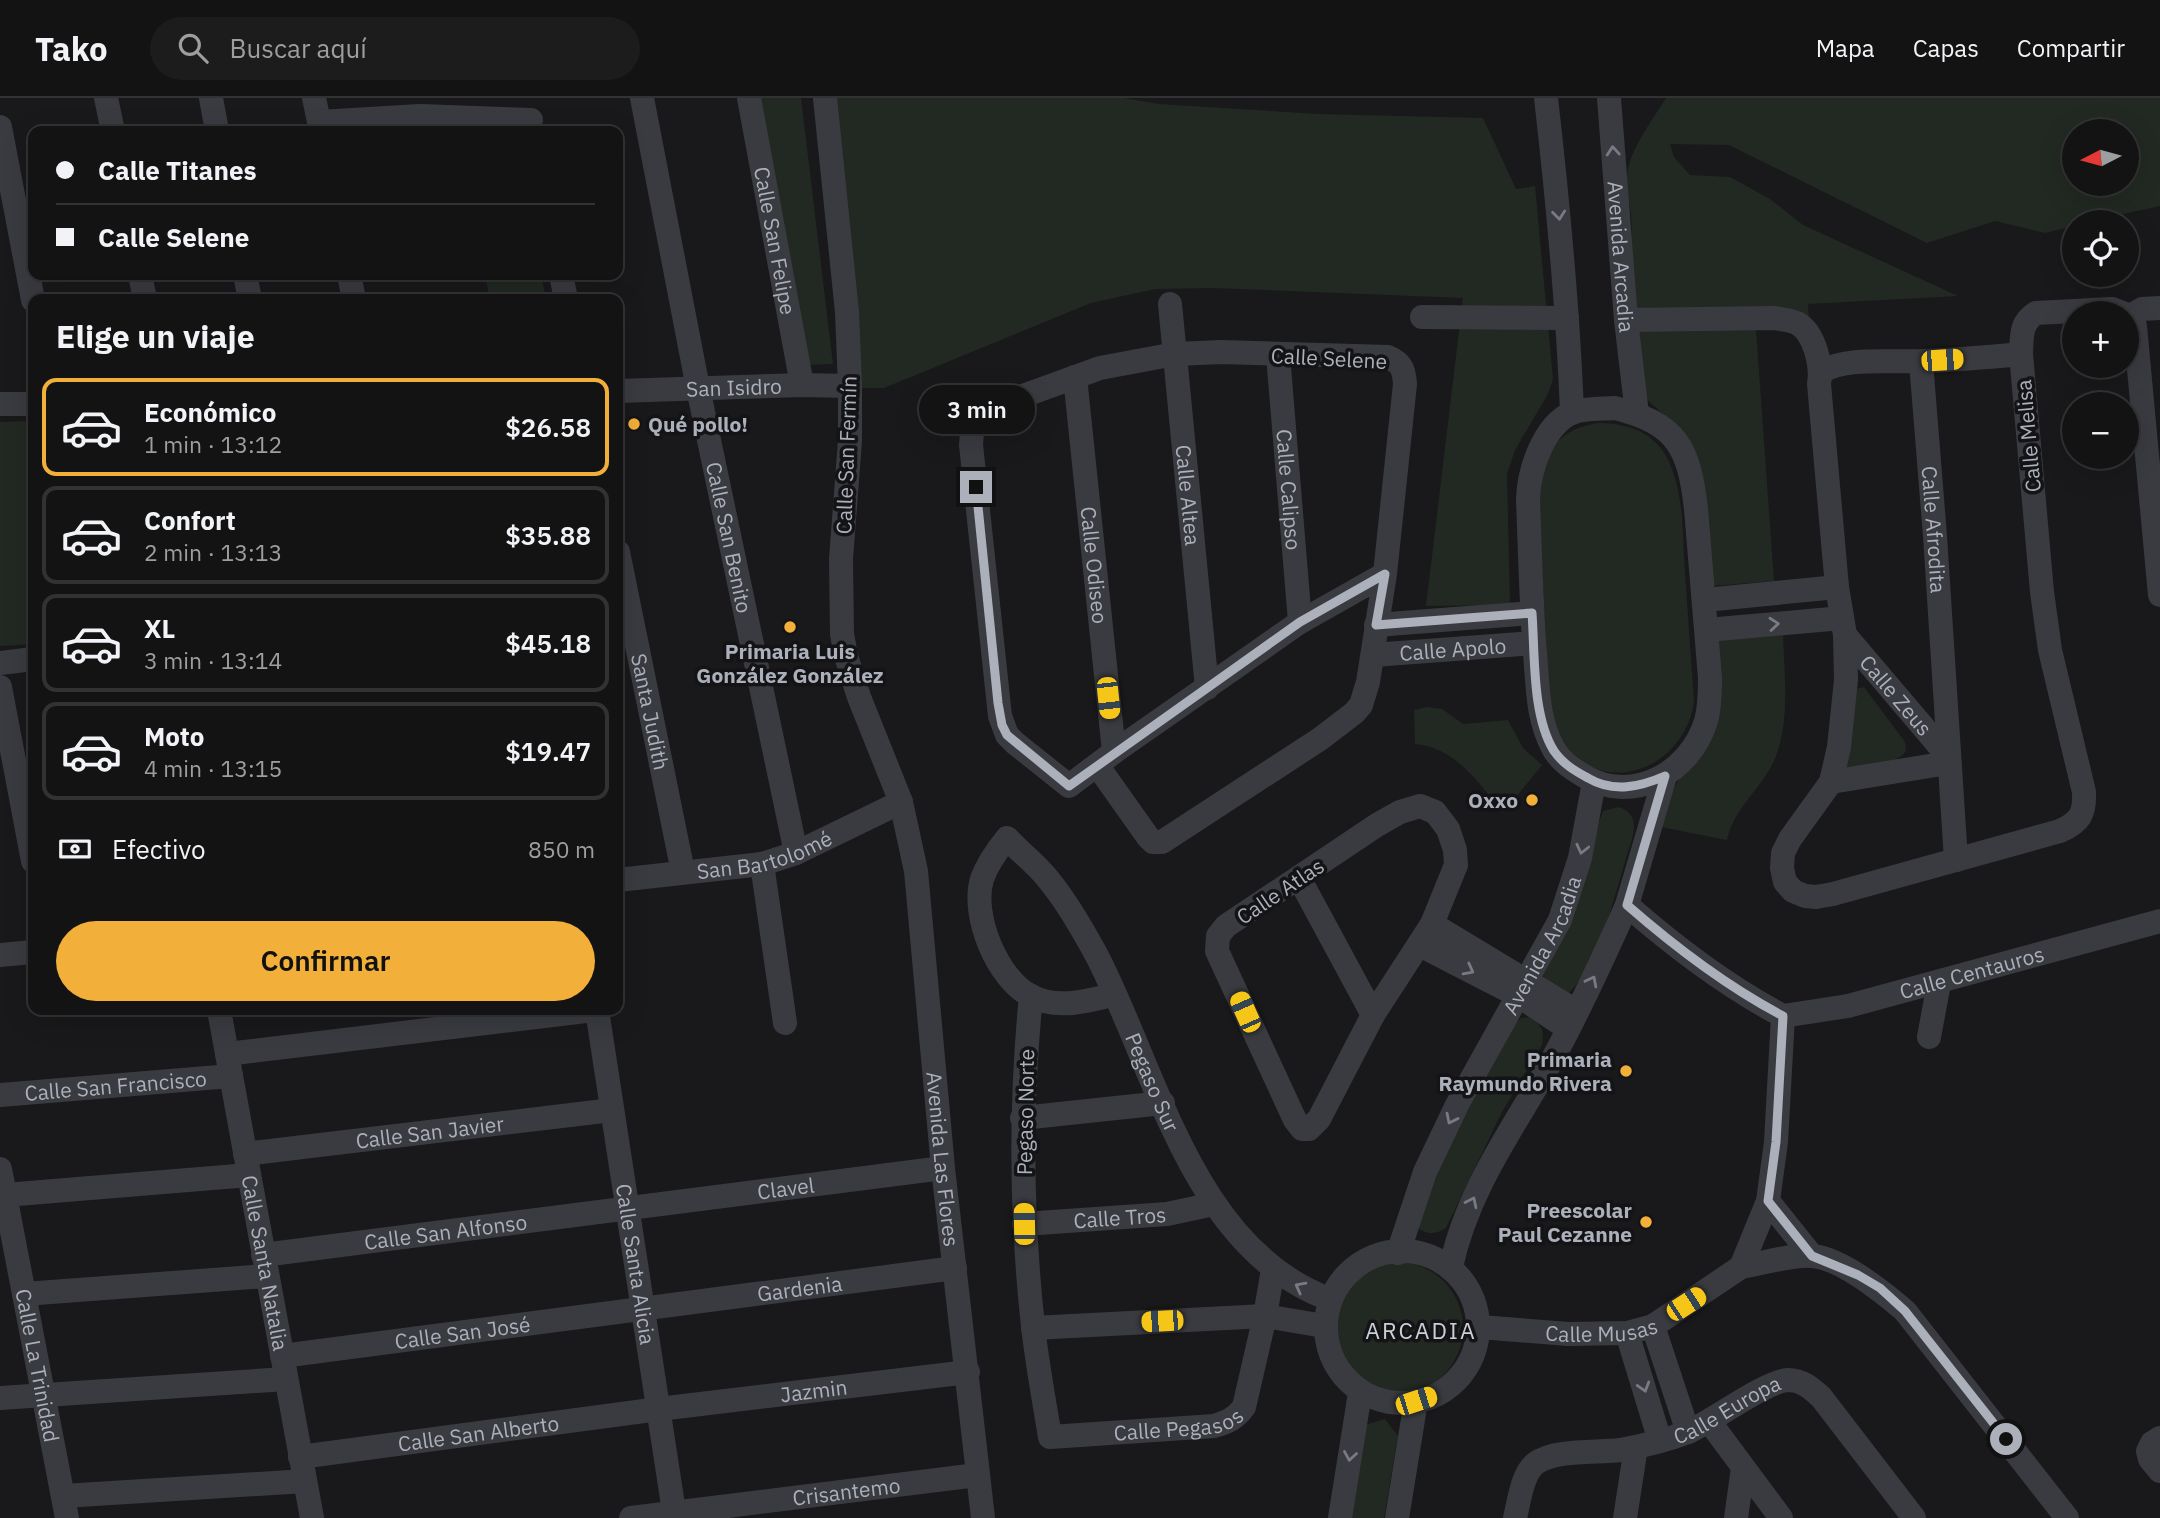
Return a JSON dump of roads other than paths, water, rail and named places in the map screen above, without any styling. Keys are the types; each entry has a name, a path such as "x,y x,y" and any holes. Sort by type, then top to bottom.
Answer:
{"street":[{"path":"106,98 112,126"},
{"path":"211,98 216,126"},
{"name":"Calle San Benito","path":"642,98 698,388 796,853"},
{"name":"Calle San Felipe","path":"749,98 802,385"},
{"name":"Calle San Fermín","path":"825,98 847,312 850,386 850,441 841,559 842,634 859,697 901,802"},
{"path":"1546,98 1562,244 1572,413"},
{"name":"Avenida Arcadia","path":"1609,98 1626,320 1637,414"},
{"path":"318,117 419,107 530,116"},
{"path":"0,127 28,274"},
{"name":"Calle Altea","path":"1170,304 1207,688"},
{"path":"2139,313 2142,309 2160,308"},
{"path":"2021,354 2022,327 2027,318 2036,313 2062,312"},
{"path":"1422,317 1567,318"},
{"path":"1626,320 1774,318 1794,321 1804,328 1810,338 1821,372"},
{"name":"Calle Selene","path":"1221,352 1388,357 1399,362 1404,371 1405,384 1385,574 1366,695 1354,713 1320,739 1162,842 1153,842 1105,759 1069,786 1015,743 1002,725 971,445 972,432 984,410 1075,377 1129,361 1175,354 1221,352"},
{"name":"Calle Melisa","path":"2021,354 2042,592 2050,650 2084,792 2083,814 2077,822 2060,831 1816,897 1793,891 1785,882 1782,868 1783,853 1790,839 1831,782 1843,711 1846,657 1819,384 1821,372 1840,364 1921,362 2021,354"},
{"name":"Calle Calipso","path":"1278,355 1300,622"},
{"name":"Calle Afrodita","path":"1921,362 1956,860"},
{"name":"Calle Odiseo","path":"1075,377 1105,759"},
{"path":"2139,378 2160,595"},
{"name":"San Isidro","path":"623,391 850,386"},
{"path":"0,404 28,404"},
{"path":"1615,408 1637,414 1656,422 1676,439 1686,458 1693,482 1705,600 1710,699 1706,720 1686,758 1665,776 1644,785 1625,787 1594,782 1567,766 1555,752 1544,730 1539,708 1532,613 1529,480 1534,460 1554,428 1572,413 1615,408"},
{"path":"1105,759 1300,622 1385,574"},
{"name":"Santa Judith","path":"623,577 683,872"},
{"path":"1705,600 1837,587"},
{"name":"Calle Apolo","path":"1376,625 1532,613"},
{"path":"1707,630 1843,626"},
{"name":"Calle Zeus","path":"1843,626 1948,759"},
{"name":"Calle Apolo","path":"1373,655 1534,643"},
{"path":"0,663 28,660"},
{"path":"0,687 28,835"},
{"path":"1906,704 1945,697"},
{"path":"1831,782 1948,759"},
{"path":"1451,1267 1467,1210 1498,1149 1558,1049 1627,905 1665,776"},
{"name":"Avenida Arcadia","path":"1398,1253 1412,1206 1457,1105 1560,920 1583,844 1594,782"},
{"name":"San Bartolomé","path":"623,879 762,863 796,853 901,802"},
{"name":"Avenida Las Flores","path":"901,802 916,871 943,1168 968,1372 982,1518"},
{"name":"Calle Atlas","path":"1409,808 1426,808 1435,812 1448,829 1455,850 1456,865 1426,934 1373,1015 1320,1119 1309,1129 1302,1129 1295,1120 1217,951 1216,943 1226,926 1299,878 1377,825 1409,808"},
{"name":"Pegaso Sur","path":"1031,996 997,961 982,919 982,879 1007,838 1048,878 1082,931 1115,994 1192,1165 1214,1204 1229,1224 1273,1269 1308,1292 1329,1299"},
{"path":"762,863 785,1023"},
{"path":"1299,878 1373,1015"},
{"path":"1627,905 1702,965 1753,1000 1783,1016 1776,1142 1768,1201 1741,1267"},
{"name":"Calle Centauros","path":"1783,1016 1848,1006 2160,921"},
{"path":"1426,934 1572,1019"},
{"path":"0,955 28,952"},
{"path":"1929,1037 1939,983"},
{"path":"1031,996 1071,1003 1115,994"},
{"name":"Pegaso Norte","path":"1031,996 1022,1118 1024,1224 1033,1328 1050,1437"},
{"name":"Calle Santa Natalia","path":"220,1015 312,1518"},
{"name":"Calle San Francisco","path":"0,1095 229,1065 563,1015"},
{"name":"Calle Santa Alicia","path":"597,1015 675,1515"},
{"path":"1022,1118 1163,1104"},
{"name":"Calle San Javier","path":"5,1195 247,1165 612,1110"},
{"name":"Clavel","path":"627,1208 943,1168"},
{"name":"Calle La Trinidad","path":"0,1169 65,1507"},
{"path":"1768,1201 1812,1256 1858,1275 1880,1288 1905,1311 2067,1518"},
{"name":"Calle Tros","path":"1024,1224 1167,1214 1214,1204"},
{"name":"Calle San Alfonso","path":"24,1294 265,1265 627,1208"},
{"path":"1398,1253 1433,1256 1451,1267 1465,1285 1474,1303 1480,1327 1477,1348 1469,1365 1448,1387 1416,1401 1375,1399 1360,1393 1337,1368 1328,1348 1324,1326 1329,1299 1338,1283 1368,1261 1398,1253"},
{"path":"1741,1267 1812,1256"},
{"name":"Calle Musas","path":"1480,1327 1568,1334 1627,1333 1653,1326 1741,1267"},
{"name":"Gardenia","path":"643,1310 955,1268"},
{"name":"Calle Pegasos","path":"1050,1437 1214,1426 1230,1420 1244,1407 1273,1269"},
{"name":"Calle San José","path":"0,1398 284,1368 643,1310"},
{"path":"1033,1328 1265,1316 1324,1326"},
{"path":"1653,1326 1698,1426 1742,1468 1781,1518"},
{"path":"1627,1333 1660,1441"},
{"name":"Jazmin","path":"659,1409 968,1372"},
{"name":"Calle Europa","path":"1515,1518 1527,1474 1534,1464 1571,1454 1636,1447 1660,1441 1698,1426 1776,1383 1789,1380 1807,1385 1821,1397 1914,1518"},
{"path":"1340,1518 1360,1393"},
{"path":"1398,1518 1416,1401"},
{"name":"Calle San Alberto","path":"65,1507 659,1409"},
{"path":"2156,1440 2148,1451 2150,1459 2160,1471"},
{"path":"1625,1518 1636,1447"},
{"path":"1736,1518 1742,1468"},
{"name":"Crisantemo","path":"631,1518 675,1515 977,1475"}],"place":[{"name":"Qué pollo!","path":"634,424"},
{"name":"Primaria Luis González González","path":"790,627"},
{"name":"Oxxo","path":"1532,800"},
{"name":"Primaria Raymundo Rivera","path":"1626,1071"},
{"name":"Preescolar Paul Cezanne","path":"1646,1222"}],"district":[{"name":"ARCADIA","path":"1421,1330"}]}
